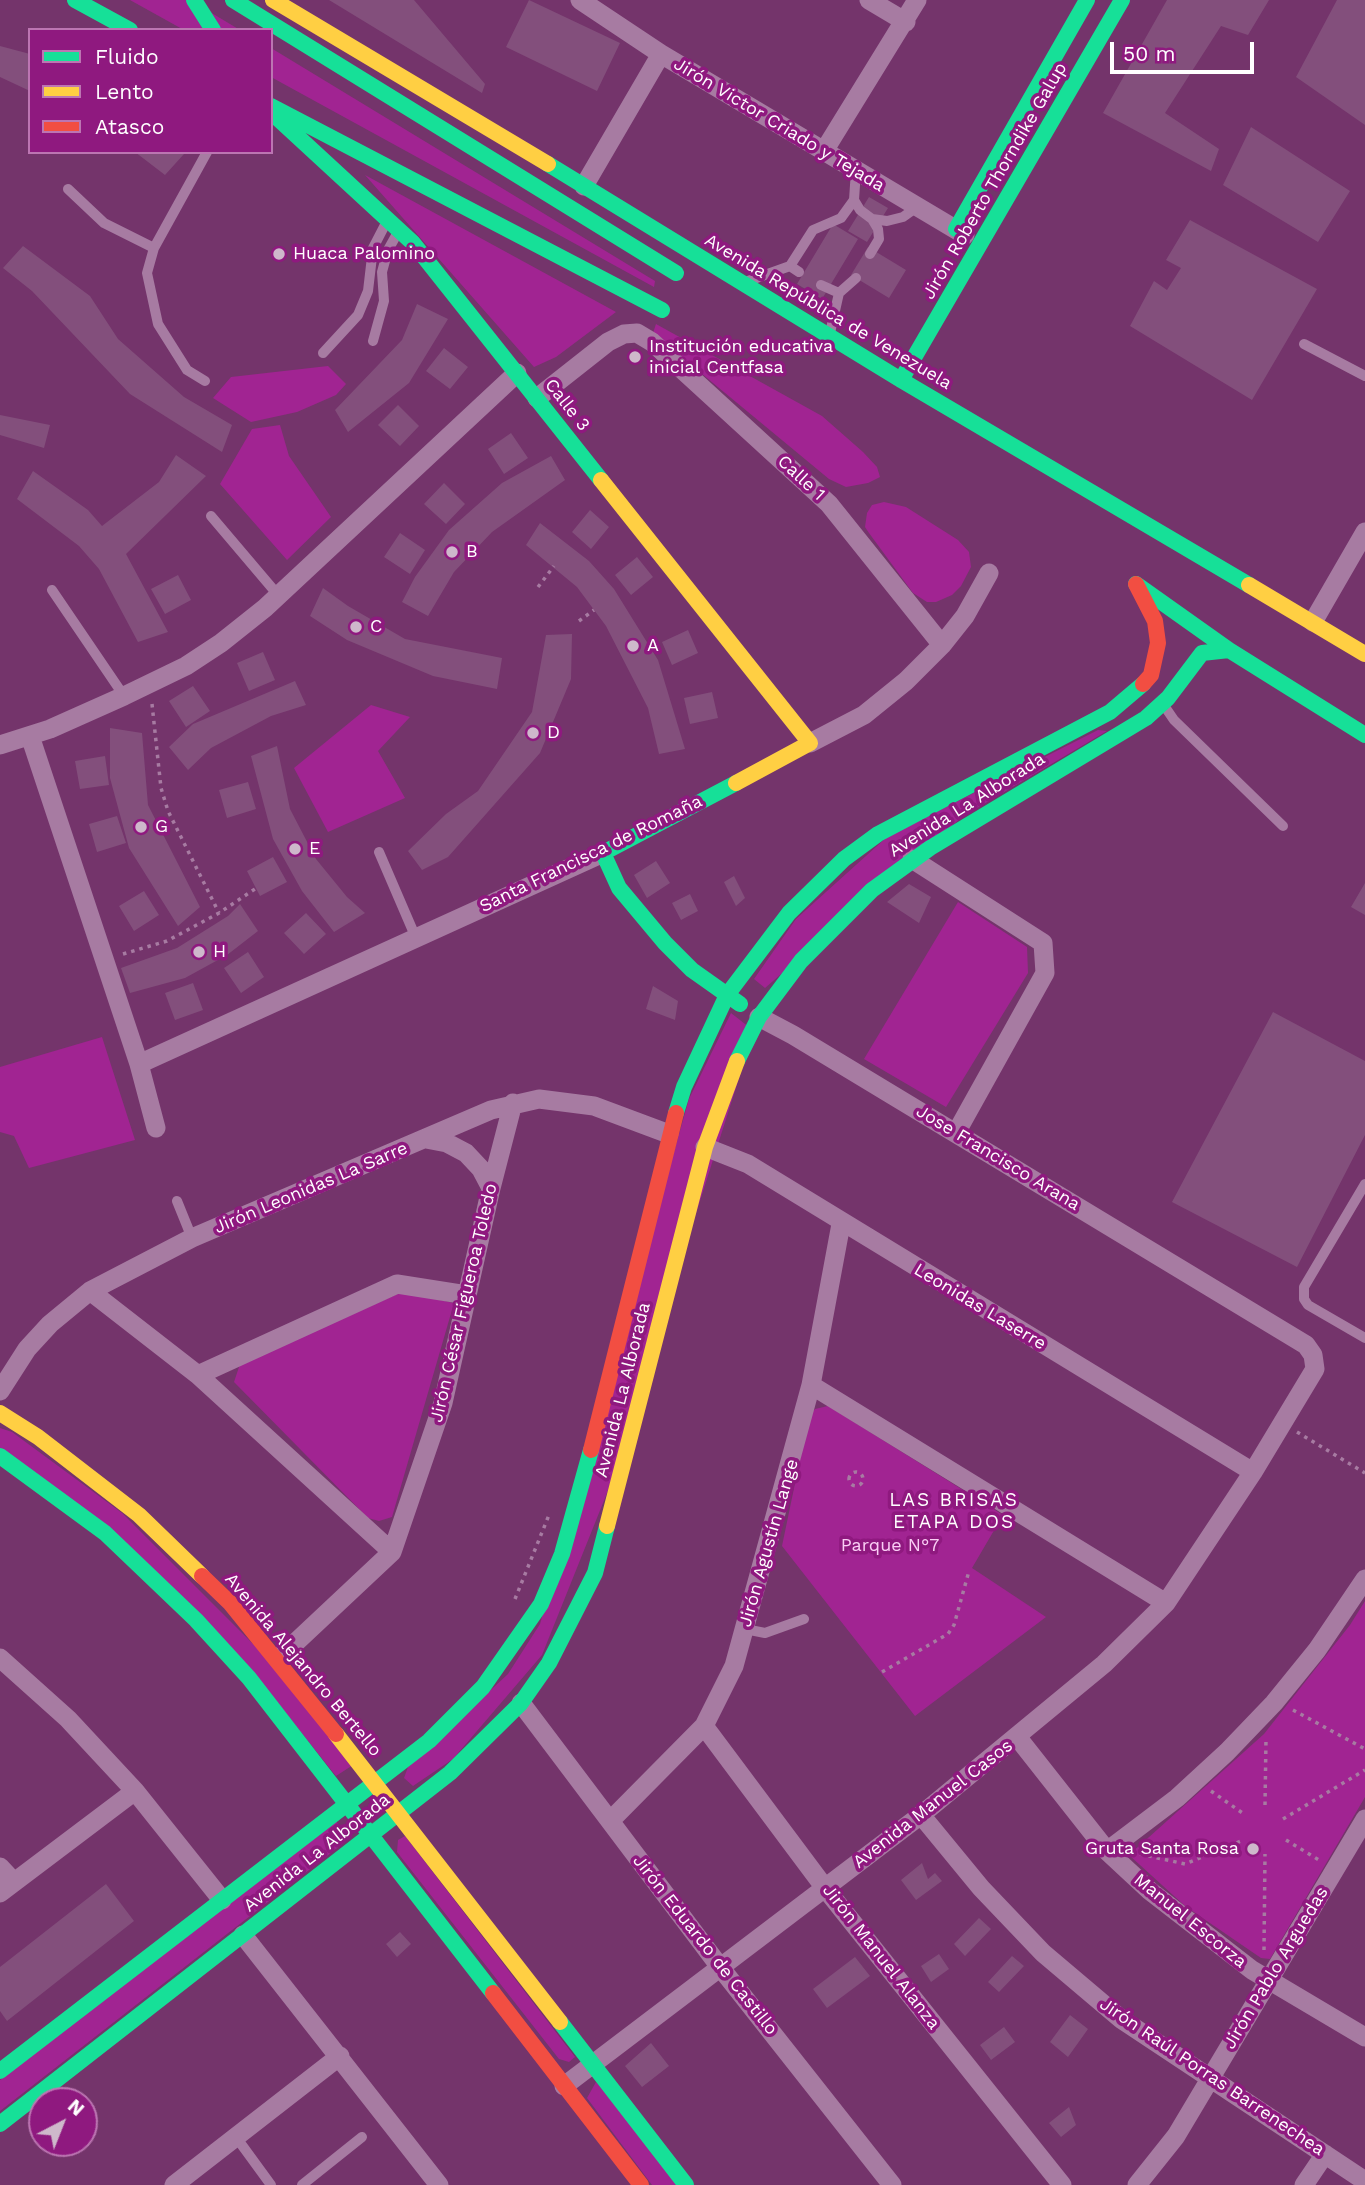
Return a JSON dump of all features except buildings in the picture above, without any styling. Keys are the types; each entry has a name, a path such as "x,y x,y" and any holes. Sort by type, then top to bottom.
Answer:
{"main road":[{"path":"75,0 126,28"},
{"path":"194,0 212,28"},
{"path":"233,0 540,191 611,248 676,273"},
{"name":"Avenida República de Venezuela","path":"273,0 901,380 1365,654"},
{"name":"Jirón Roberto Thorndike Galup","path":"956,229 1087,0"},
{"name":"Jirón Roberto Thorndike Galup","path":"901,380 1122,0"},
{"path":"273,107 662,310"},
{"name":"Calle 3","path":"273,115 394,223 517,373 810,743"},
{"path":"540,191 572,192 584,186"},
{"path":"592,274 611,248"},
{"name":"Avenida La Alborada","path":"0,2071 429,1741 483,1687 541,1604 576,1510 669,1133 692,1068 727,995 789,913 861,846 878,834 1110,712 1134,695 1151,675 1158,643 1155,621 1136,584 1229,650"},
{"name":"Avenida La Alborada","path":"0,2124 450,1773 521,1703 560,1643 595,1573 705,1147 734,1066 759,1017 801,961 838,923 912,859 1132,728 1163,704 1200,655 1212,650 1229,650"},
{"path":"1229,650 1365,735"},
{"name":"Santa Francisca de Romaña","path":"603,853 810,743"},
{"name":"Jose Francisco Arana","path":"603,853 619,888 665,943 692,970 759,1017"},
{"name":"Avenida Alejandro Bertello","path":"0,1413 82,1470 139,1515 221,1594 278,1659 400,1813 686,2185"},
{"path":"0,1456 105,1533 196,1620 248,1678 641,2185"}],"street":[{"name":"Jirón Victor Criado y Tejada","path":"580,0 661,54 981,245"},
{"path":"869,0 906,22"},
{"path":"824,151 906,22 917,0"},
{"path":"584,186 661,54"},
{"name":"Calle 1","path":"537,398 608,342 624,334 637,334 668,355 829,504 942,645"},
{"path":"0,745 30,736 148,685 186,666 221,643 278,595 517,373"},
{"path":"1313,622 1365,532"},
{"name":"Santa Francisca de Romaña","path":"810,743 864,715 906,681 942,645 965,616 989,573"},
{"path":"30,736 139,1064 156,1128"},
{"name":"Santa Francisca de Romaña","path":"139,1064 603,853"},
{"path":"912,859 1043,943 1045,973 956,1133"},
{"name":"Jose Francisco Arana","path":"759,1017 1306,1345 1314,1355 1315,1369 1252,1472"},
{"name":"Jirón Leonidas La Sarre","path":"0,1391 27,1349 50,1324 90,1291 192,1238 513,1103 539,1099 594,1106 669,1133"},
{"name":"Jirón César Figueroa Toledo","path":"278,1659 391,1552 443,1402 513,1103"},
{"path":"426,1139 447,1143 466,1153 481,1168 491,1188"},
{"name":"Leonidas Laserre","path":"705,1147 748,1164 1252,1472"},
{"name":"Jirón Agustín Lange","path":"610,1821 705,1726 734,1666 811,1385 842,1223"},
{"path":"198,1375 397,1284 467,1295"},
{"path":"90,1291 198,1375 391,1552"},
{"path":"811,1385 1167,1603"},
{"name":"Avenida Manuel Casos","path":"564,2086 921,1815 1018,1738 1104,1664 1167,1603 1252,1472"},
{"path":"1107,1851 1177,1798 1246,1732 1317,1650 1365,1580"},
{"path":"0,1658 68,1719 135,1791 222,1900"},
{"name":"Jirón Eduardo de Castillo","path":"521,1703 720,1967 892,2185"},
{"name":"Jirón Manuel Alanza","path":"705,1726 825,1888 1062,2185"},
{"name":"Manuel Escorza","path":"1018,1738 1107,1851 1197,1929 1252,1970 1365,2037"},
{"path":"0,1867 7,1887 135,1791"},
{"name":"Jirón Raúl Porras Barrenechea","path":"921,1815 981,1888 1043,1953 1121,2019 1365,2181"},
{"name":"Jirón Pablo Arguedas","path":"1137,2185 1176,2136 1365,1819"},
{"path":"243,1936 439,2185"},
{"path":"174,2185 340,2056"},
{"path":"1304,2185 1325,2154"}],"lane":[{"path":"205,381 187,370 158,324 147,273 154,248 206,154"},
{"path":"743,283 794,269 813,230 841,218 854,200 856,170"},
{"path":"68,189 104,223 154,248"},
{"path":"854,200 878,229 879,239 870,254"},
{"path":"872,219 887,221 903,217 917,207"},
{"path":"373,341 384,301 382,272 394,223"},
{"path":"323,353 358,315 368,291 373,248 394,223"},
{"path":"830,337 839,293 856,278"},
{"path":"821,285 839,293"},
{"path":"1304,344 1365,376"},
{"path":"211,516 278,595"},
{"path":"52,590 124,696"},
{"path":"1163,704 1174,720 1283,826"},
{"path":"379,852 416,938"},
{"path":"1365,1184 1304,1287 1304,1299 1308,1305 1365,1338"},
{"path":"177,1200 192,1238"},
{"path":"745,1629 765,1633 804,1619"},
{"path":"236,2137 271,2185"},
{"path":"302,2185 362,2137"}],"path":[{"path":"538,587 554,566"},
{"path":"579,621 594,610"},
{"path":"148,685 161,788 167,811 219,913"},
{"path":"115,956 167,941 219,913 255,889"},
{"path":"1283,1424 1365,1473"},
{"path":"860,1473 864,1480 861,1485 852,1485 849,1477 860,1473"},
{"path":"514,1601 553,1503"},
{"path":"882,1672 948,1634 954,1625 969,1571"},
{"path":"1291,1708 1365,1749"},
{"path":"1265,1805 1266,1737"},
{"path":"1283,1819 1365,1770"},
{"path":"1211,1791 1244,1814"},
{"path":"1286,1840 1321,1861"},
{"path":"1137,1854 1185,1864 1241,1842"},
{"path":"1264,1952 1265,1854"}],"green space":[{"path":"130,0 190,0 237,28 180,28"},
{"path":"273,49 655,281 654,287 273,78"},
{"path":"365,175 616,312 556,357 534,367"},
{"path":"656,324 822,416 863,452 877,467 880,477 868,483 846,487 829,479 655,335 653,333"},
{"path":"328,366 346,384 336,395 297,412 251,422 213,398 231,377"},
{"path":"280,425 289,456 331,517 287,560 220,484 252,429"},
{"path":"884,502 906,507 958,540 969,552 971,567 961,586 952,595 936,602 927,602 913,593 869,533 865,527 867,513 872,505"},
{"path":"371,705 410,717 378,751 405,798 328,832 294,768"},
{"path":"1098,730 1107,731 962,817 765,988 754,979 796,919 887,837"},
{"path":"958,902 1027,947 1028,973 946,1107 864,1059"},
{"path":"731,1013 754,1031 607,1493 542,1655 453,1759 413,1786 404,1778 408,1767 508,1674 540,1624 689,1099"},
{"path":"102,1037 135,1140 29,1168 14,1136 0,1132 0,1067"},
{"path":"402,1292 454,1303 392,1517 379,1521 368,1518 234,1382 240,1364"},
{"name":"Parque N°7","path":"828,1406 1003,1515 972,1568 1046,1617 915,1716 782,1546 809,1416 815,1409"},
{"path":"0,1428 12,1432 122,1513 260,1651 353,1765 336,1776 246,1663 0,1448"},
{"path":"1365,1601 1365,1797 1270,1959 1261,1958 1185,1906 1129,1855 1264,1734 1350,1625"},
{"path":"335,1820 350,1838 0,2111 0,2080"},
{"path":"405,1836 575,2057 569,2062 559,2059 397,1852 398,1840"},
{"path":"596,2082 682,2185 652,2185 587,2098"}],"traffic: fast":[{"path":"75,0 126,28"},
{"path":"194,0 212,28"},
{"path":"233,0 676,273"},
{"path":"956,229 1087,0"},
{"path":"901,380 1122,0"},
{"path":"273,107 662,310"},
{"path":"273,114 413,243 601,480"},
{"path":"548,164 901,380 1249,585"},
{"path":"1136,584 1229,650 1365,735"},
{"path":"737,1061 759,1017 801,961 872,890 930,848 1146,718 1168,698 1202,653 1229,650"},
{"path":"676,1113 684,1087 727,995 789,913 844,859 878,834 1110,712 1143,684"},
{"path":"736,783 603,853 619,888 665,943 692,970 740,1004"},
{"path":"0,2071 429,1741 483,1687 541,1604 562,1554 591,1450"},
{"path":"0,1456 105,1533 196,1620 249,1678 493,1993"},
{"path":"0,2124 450,1773 521,1703 549,1663 595,1573 607,1526"},
{"path":"560,2022 686,2185"}],"traffic: slow":[{"path":"273,0 548,164"},
{"path":"601,480 810,743 736,783"},
{"path":"1249,585 1365,654"},
{"path":"607,1526 705,1147 737,1061"},
{"path":"0,1413 38,1437 139,1515 202,1576"},
{"path":"336,1734 560,2022"}],"traffic: jam":[{"path":"1136,584 1155,621 1158,643 1151,675 1143,684"},
{"path":"591,1450 676,1113"},
{"path":"202,1576 230,1603 336,1734"},
{"path":"493,1993 641,2185"}],"place":[{"name":"Huaca Palomino","path":"279,254"},
{"name":"Institución educativa inicial Centfasa","path":"635,357"},
{"name":"B","path":"452,552"},
{"name":"C","path":"356,627"},
{"name":"A","path":"633,646"},
{"name":"D","path":"533,733"},
{"name":"G","path":"141,827"},
{"name":"E","path":"295,849"},
{"name":"H","path":"199,952"},
{"name":"Gruta Santa Rosa","path":"1253,1849"}],"district":[{"name":"LAS BRISAS ETAPA DOS","path":"954,1511"}]}
